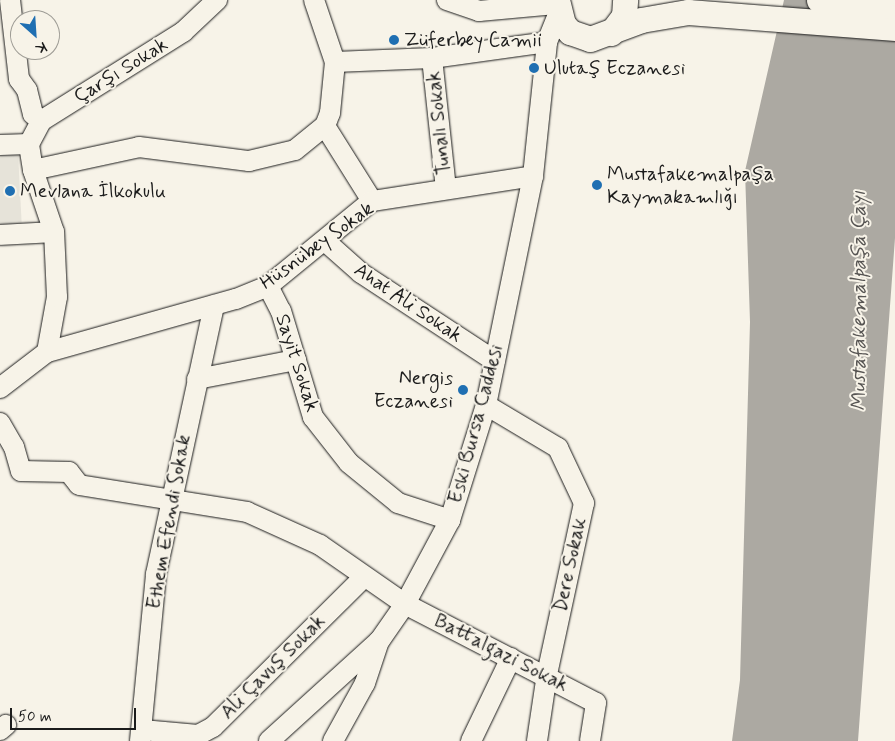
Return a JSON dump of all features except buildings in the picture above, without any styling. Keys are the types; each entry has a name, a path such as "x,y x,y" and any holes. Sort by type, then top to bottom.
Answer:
{"main road":[{"path":"611,33 624,16 626,0"},
{"path":"819,0 895,6"},
{"path":"557,6 570,32 590,39 611,33 640,20 688,12 895,28"}],"street":[{"name":"Çarşı Sokak","path":"41,121 183,32 217,0"},
{"path":"33,170 138,147 249,161 295,150 325,126 330,113 335,62 314,0"},
{"path":"447,0 479,11 557,6"},
{"name":"Eski Bursa Caddesi","path":"269,741 380,640 405,604 450,520 486,405 533,176 548,42 557,6"},
{"path":"0,388 47,352 57,297 54,232 33,170 29,144 41,121 33,114 27,90 20,79 7,13"},
{"path":"335,62 432,58 548,42"},
{"name":"Tunalı Sokak","path":"432,58 446,188"},
{"path":"325,126 372,201"},
{"path":"0,145 29,144"},
{"name":"Hüsnübey Sokak","path":"47,352 214,305 268,286 372,201 533,176"},
{"path":"0,235 54,232"},
{"name":"Ahat Ali Sokak","path":"325,241 361,274 495,361"},
{"name":"Sayit Sokak","path":"268,286 281,310 313,417 349,463 398,503 450,520"},
{"name":"Ethem Efendi Sokak","path":"141,735 156,574 170,498 214,305"},
{"path":"198,379 296,360"},
{"name":"Dere Sokak","path":"486,405 558,448 584,503 547,674 537,741"},
{"name":"Battalgazi Sokak","path":"0,423 14,447 21,471 69,472 79,485 170,498 247,512 320,545 405,604 511,658 547,674 596,703 590,741"},
{"name":"Ali Çavuş Sokak","path":"141,735 198,735 212,727 364,577"},
{"path":"333,741 366,683 380,640"},
{"path":"471,741 511,658"}],"shaded area":[{"name":"Mevlana İlkokulu","path":"18,152 22,230 0,230 0,153"}],"water":[{"name":"Mustafakemalpaşa Çayı","path":"784,0 895,0 895,238 858,741 732,741 740,680 750,322 745,171"}],"place":[{"name":"Züferbey Camii","path":"394,40"},
{"name":"Ulutaş Eczanesi","path":"534,68"},
{"name":"Mustafakemalpaşa Kaymakamlığı","path":"597,185"},
{"name":"Mevlana İlkokulu","path":"10,191"},
{"name":"Nergis Eczanesi","path":"463,390"}]}
